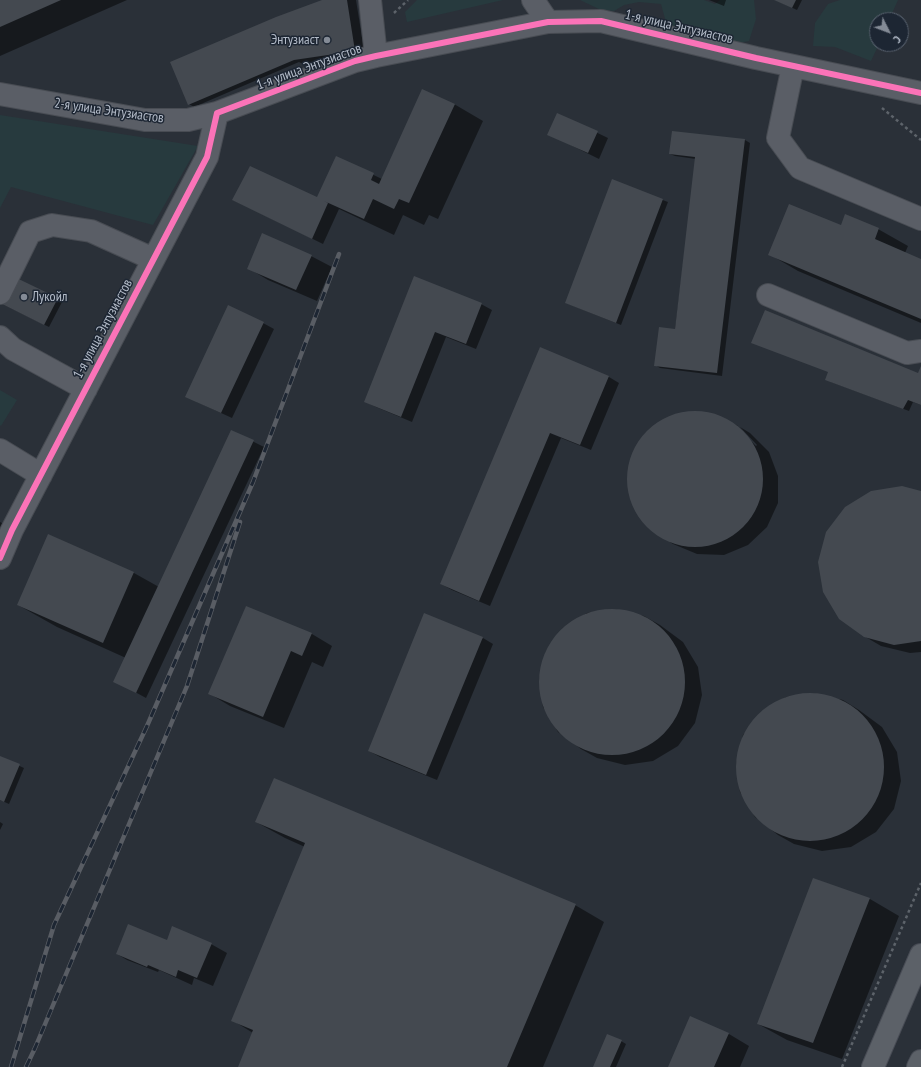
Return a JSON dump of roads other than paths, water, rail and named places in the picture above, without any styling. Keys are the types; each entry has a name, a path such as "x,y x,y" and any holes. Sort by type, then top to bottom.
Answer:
{"main road":[{"path":"873,1067 921,955"}],"street":[{"path":"370,0 376,56"},
{"path":"533,0 548,22"},
{"name":"1-я улица Энтузиастов","path":"0,558 12,530 206,158 217,113 355,61 548,22 601,21 793,66 921,93"},
{"path":"793,66 778,138 800,168 921,220"},
{"name":"2-я улица Энтузиастов","path":"0,94 145,120 188,120 217,113"},
{"path":"0,293 30,232 52,225 91,231 153,259"},
{"path":"768,295 907,353 921,351"},
{"path":"0,337 13,349 86,389"},
{"path":"0,450 41,475"}],"railway":[{"path":"11,1067 54,925 147,726 253,482 339,254"},
{"path":"26,1067 187,686 240,522"}],"place":[{"name":"Энтузиаст","path":"327,40"},
{"name":"Лукойл","path":"24,297"}]}
